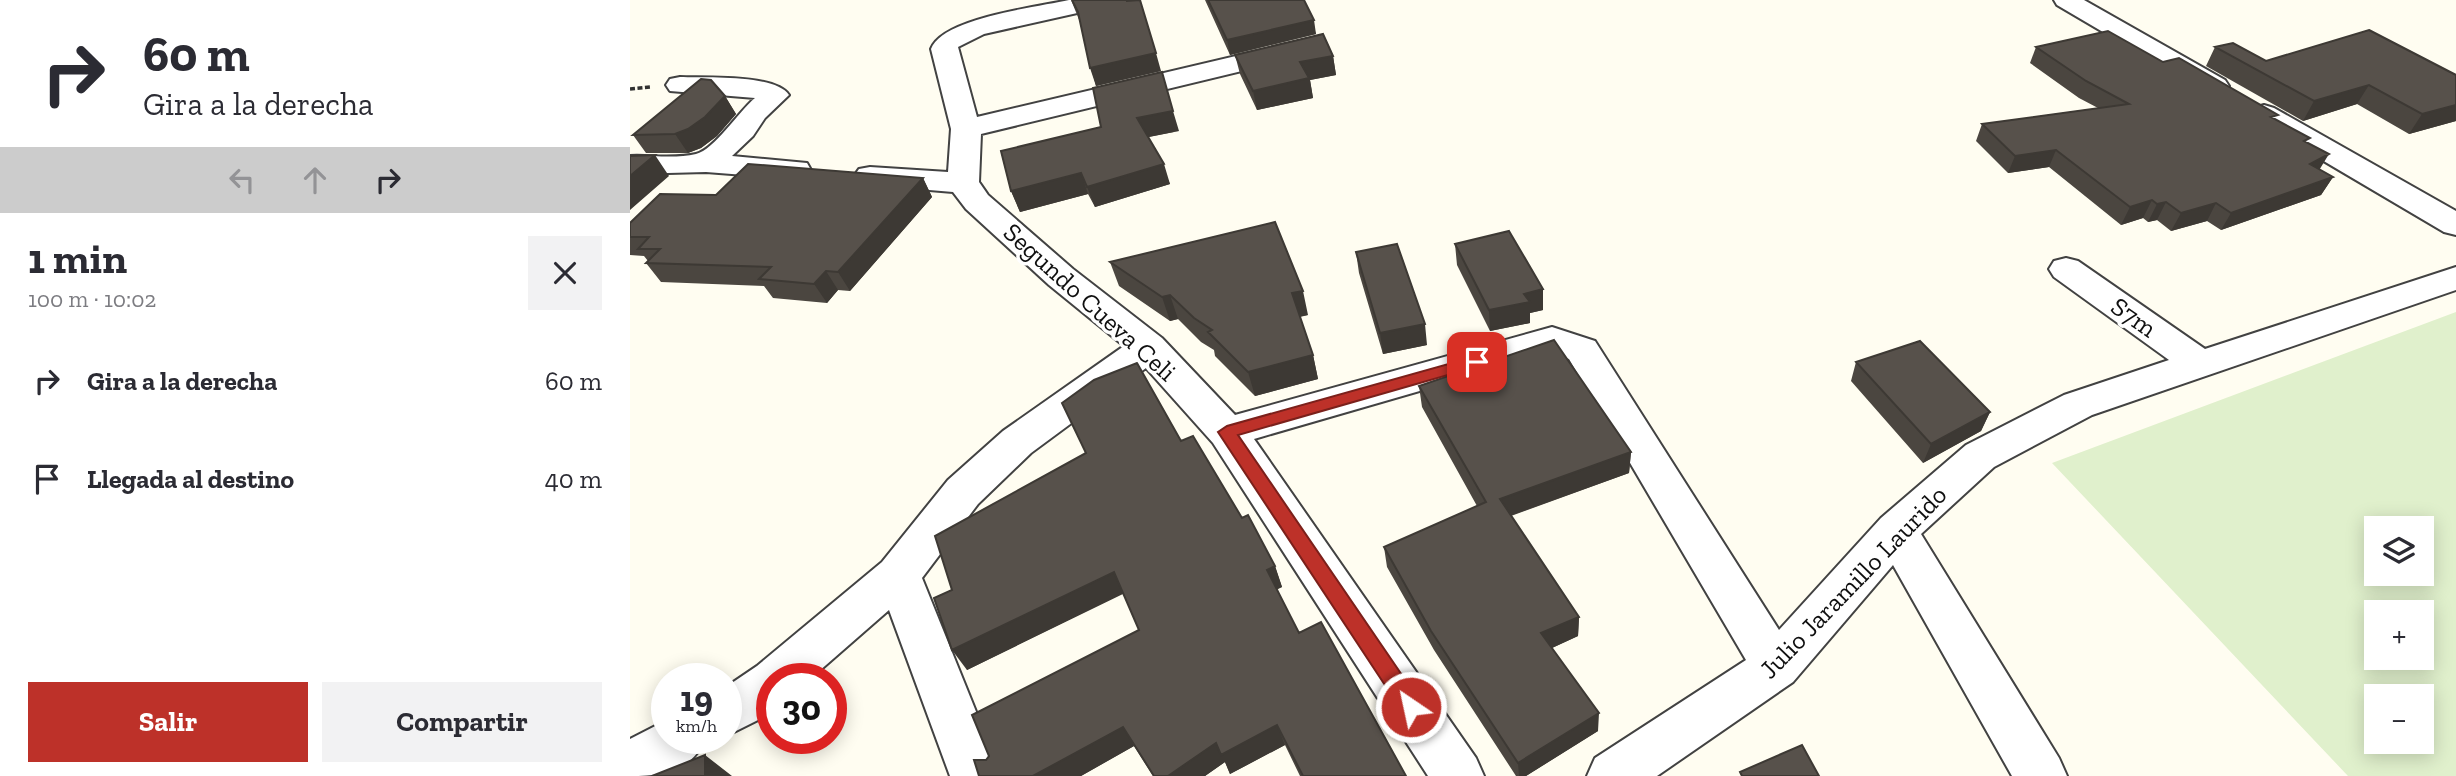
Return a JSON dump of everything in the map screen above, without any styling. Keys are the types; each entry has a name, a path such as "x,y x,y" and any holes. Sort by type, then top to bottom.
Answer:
{"street":[{"path":"630,165 706,163 962,183 966,129 944,49 953,38 976,29 1104,0"},
{"path":"2066,0 2456,225"},
{"path":"966,129 1316,46"},
{"path":"680,86 765,90 775,95 754,113 743,130 706,163"},
{"name":"Segundo Cueva Celi","path":"962,183 977,202 1061,277 1149,347 1227,432 1458,776"},
{"name":"S7m","path":"2066,269 2202,365"},
{"name":"Julio Jaramillo Laurido","path":"1613,776 1776,667 1896,531 1980,456 2078,405 2456,278"},
{"path":"1227,432 1552,340 1568,344 1581,350 1776,667"},
{"path":"794,663 898,575 963,492 1017,442 1149,347"},
{"path":"1896,531 2041,776"},
{"path":"898,575 975,776"},
{"path":"630,767 653,754"}],"green space":[{"path":"2456,312 2456,776 2348,776 2052,463"}],"building":[{"path":"1072,0 1140,0 1156,53 1090,68 1078,12"},
{"path":"1208,0 1304,0 1314,20 1227,40"},
{"path":"2369,30 2456,75 2456,105 2422,114 2369,85 2314,101 2215,47 2233,43 2266,61"},
{"path":"2108,31 2163,62 2179,58 2278,115 2271,117 2310,138 2304,141 2329,154 2310,164 2333,177 2231,213 2216,203 2181,213 2166,202 2157,204 2152,200 2130,207 2056,150 2015,156 1982,124 2129,104 2086,81 2036,47"},
{"path":"1323,34 1333,56 1300,62 1309,78 1253,91 1235,55"},
{"path":"1162,72 1173,111 1137,118 1164,164 1087,187 1081,173 1011,191 1001,151 1101,127 1093,88"},
{"path":"701,79 711,80 725,96 705,117 675,134 633,135"},
{"path":"655,155 630,176 630,156"},
{"path":"748,164 923,178 838,272 826,271 814,284 759,279 771,267 646,263 660,249 638,249 649,237 630,237 630,223 660,194 716,195"},
{"path":"1275,222 1303,291 1292,293 1313,355 1248,372 1208,332 1212,330 1194,318 1170,295 1162,297 1110,262"},
{"path":"1509,231 1543,289 1524,294 1530,302 1489,310 1455,244"},
{"path":"1397,244 1425,324 1380,333 1356,252"},
{"path":"1554,340 1631,452 1500,499 1579,617 1541,633 1599,713 1518,763 1431,631 1384,547 1486,502 1419,386"},
{"path":"1920,341 1990,412 1931,444 1856,362"},
{"path":"1137,363 1181,441 1193,436 1242,518 1248,515 1275,566 1267,570 1299,633 1321,622 1406,776 1303,776 1277,725 1221,755 1216,743 1168,776 1154,776 1123,727 1033,776 979,776 974,760 986,760 989,756 972,715 1139,630 1114,572 952,650 934,598 952,590 935,536 1086,453 1062,403 1094,380"},
{"path":"1802,745 1819,776 1742,776 1740,772"},
{"path":"705,755 705,776 652,776"}],"route":[{"path":"1411,707 1227,432 1477,362"}]}
